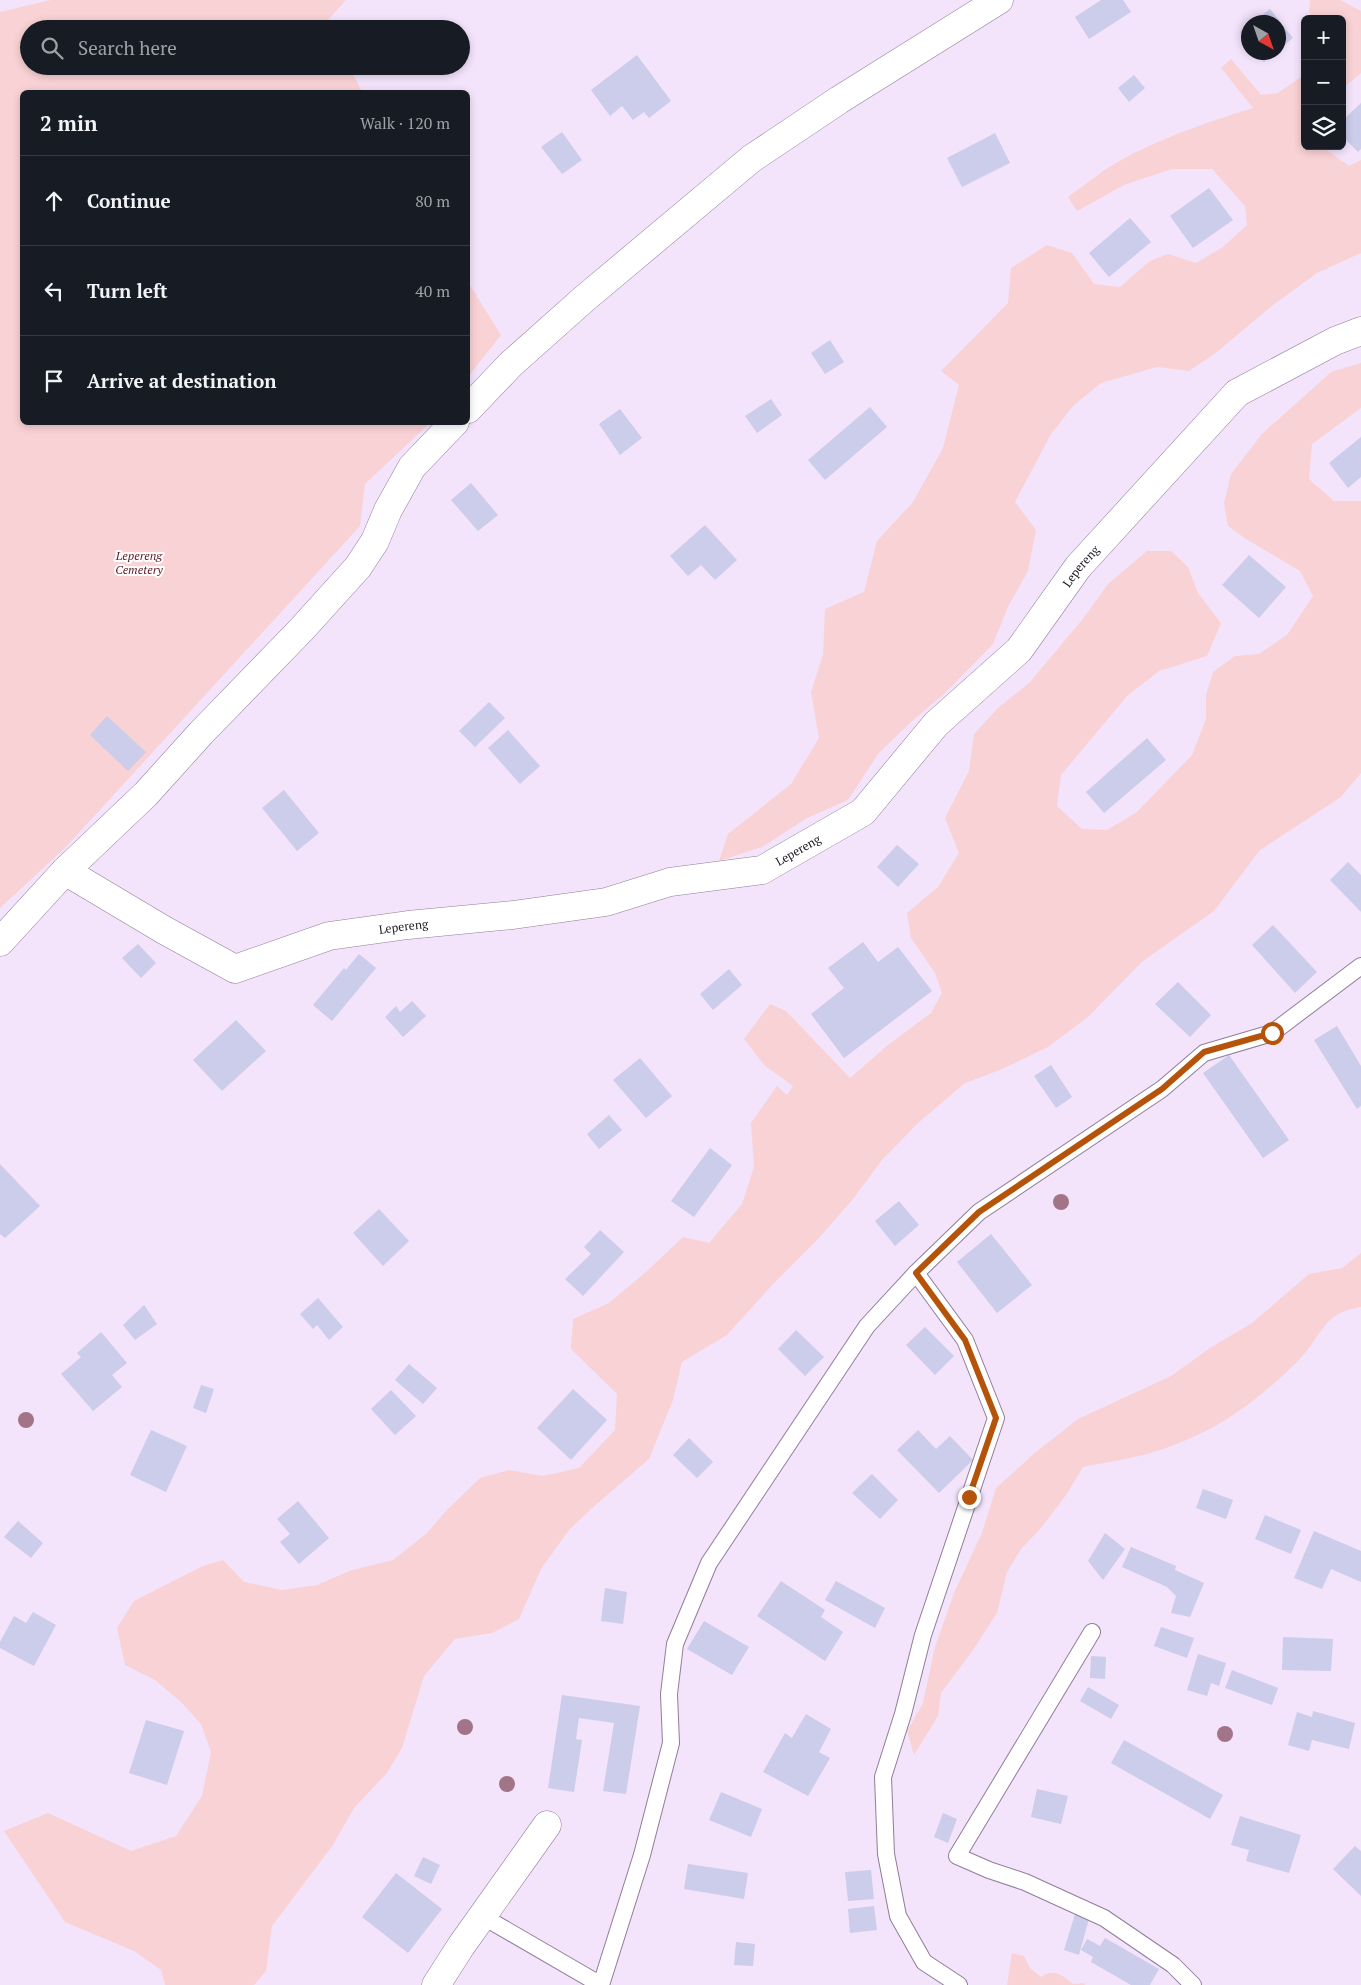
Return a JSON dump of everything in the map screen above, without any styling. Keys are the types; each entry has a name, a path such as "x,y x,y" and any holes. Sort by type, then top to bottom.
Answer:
{"street":[{"path":"470,407 512,364 584,299 750,159 839,100 999,0"},
{"name":"Lepereng","path":"65,871 164,930 235,969 329,936 408,925 513,915 606,902 670,882 762,870 863,812 936,724 1019,650 1078,567 1237,393 1335,341 1361,331"},
{"path":"0,942 65,871 146,794 358,567 375,541 388,510 412,467 452,425"},
{"path":"436,1985 482,1916 547,1825"}],"lane":[{"path":"482,1916 601,1985 642,1855 671,1743 669,1694 675,1644 709,1563 867,1326 916,1273 979,1212 1162,1089 1204,1052 1272,1033 1361,966"},
{"path":"916,1273 965,1340 996,1418 923,1635 903,1714 883,1777 886,1854 898,1916 924,1962 959,1985"},
{"path":"1092,1632 957,1856 1025,1882 1104,1918 1173,1966 1193,1985"}],"green space":[{"name":"Lepereng Cemetery","path":"51,0 346,0 328,20 20,20 20,75 354,75 361,90 20,90 20,425 428,425 365,484 360,526 65,848 0,908 0,12"},
{"path":"1310,0 1340,0 1361,11 1361,73 1346,86 1346,15 1311,15 1309,11"},
{"path":"1231,59 1261,95 1278,93 1301,77 1301,150 1327,150 1349,166 1361,160 1361,253 1317,273 1273,305 1217,352 1189,371 1157,367 1101,383 1074,405 1051,434 1015,502 1036,530 1028,571 1008,607 993,644 944,694 878,754 848,800 807,818 762,847 719,861 728,834 791,784 819,738 811,692 823,655 825,609 864,592 877,541 913,502 943,448 959,385 941,371 1008,303 1011,268 1047,245 1072,253 1094,284 1120,287 1150,261 1168,254 1196,263 1223,247 1247,225 1245,206 1212,169 1172,169 1124,185 1077,211 1068,197 1106,169 1141,150 1196,127 1253,108 1221,68"},
{"path":"470,285 501,335 470,374"},
{"path":"1361,363 1361,408 1312,444 1309,479 1334,501 1361,501 1361,773 1341,797 1260,850 1214,911 1143,961 1088,1017 1048,1047 1000,1070 965,1083 918,1123 882,1160 853,1199 819,1238 773,1284 727,1335 682,1362 673,1400 649,1459 569,1530 541,1569 519,1619 492,1633 455,1639 424,1676 402,1748 387,1773 354,1808 333,1845 272,1926 266,1971 254,1985 165,1985 161,1970 134,1951 65,1922 4,1831 48,1813 131,1851 176,1836 202,1796 211,1752 201,1724 181,1702 155,1680 125,1665 117,1628 134,1601 203,1566 223,1560 244,1582 282,1590 317,1585 352,1570 393,1560 426,1534 447,1510 480,1478 509,1470 543,1476 579,1468 615,1430 617,1394 571,1349 573,1319 609,1303 683,1237 709,1243 742,1204 754,1167 751,1123 777,1086 787,1095 793,1086 765,1066 744,1039 770,1004 786,1011 850,1078 888,1045 931,1013 942,993 935,973 911,938 907,913 938,887 959,853 945,818 969,771 974,734 998,708 1030,682 1082,620 1108,584 1147,551 1171,551 1188,567 1198,593 1221,623 1207,656 1159,671 1127,696 1061,775 1057,806 1082,829 1107,830 1137,812 1192,755 1206,719 1206,695 1213,672 1235,656 1259,654 1287,635 1313,596 1300,571 1228,526 1224,503 1231,474 1262,434 1331,372"},
{"path":"1361,1253 1361,1307 1340,1313 1327,1323 1298,1361 1254,1400 1217,1425 1196,1436 1137,1457 1083,1467 1066,1495 1042,1527 1021,1549 1007,1572 997,1613 973,1650 941,1693 938,1716 914,1755 907,1731 923,1703 935,1647 954,1593 982,1533 996,1488 1036,1452 1078,1419 1171,1376 1210,1348 1252,1323 1309,1274 1342,1268"},
{"path":"1012,1953 1024,1956 1030,1968 1041,1977 1054,1973 1061,1975 1073,1984 1084,1983 1085,1985 1007,1985"}],"building":[{"path":"1101,0 1123,0 1131,12 1089,39 1075,17"},
{"path":"1270,9 1275,15 1262,15"},
{"path":"1286,29 1293,38 1286,44"},
{"path":"637,55 671,101 649,118 644,112 633,120 622,106 610,116 591,90"},
{"path":"1134,75 1145,88 1129,102 1118,88"},
{"path":"1361,103 1361,149 1358,152 1346,140 1346,117"},
{"path":"562,132 582,160 562,174 541,147"},
{"path":"995,133 1010,163 962,187 947,158"},
{"path":"1209,188 1233,220 1193,248 1170,216"},
{"path":"1130,218 1151,242 1109,277 1089,253"},
{"path":"830,340 844,362 825,374 811,353"},
{"path":"771,399 782,415 757,433 745,416"},
{"path":"870,407 887,427 825,480 808,460"},
{"path":"620,409 642,438 620,455 599,424"},
{"path":"1361,437 1361,477 1348,488 1329,463"},
{"path":"471,483 498,515 478,531 451,500"},
{"path":"705,525 737,560 715,580 701,565 688,576 670,556"},
{"path":"1249,555 1286,587 1259,618 1222,585"},
{"path":"489,702 505,718 475,747 459,731"},
{"path":"107,716 146,752 128,771 90,735"},
{"path":"508,730 540,766 520,784 488,748"},
{"path":"1147,738 1166,760 1104,813 1086,792"},
{"path":"284,790 319,833 297,851 262,808"},
{"path":"897,845 919,864 898,887 877,867"},
{"path":"1348,862 1361,875 1361,912 1330,880"},
{"path":"1273,925 1317,972 1295,993 1252,945"},
{"path":"863,942 878,962 898,947 932,991 844,1058 811,1014 844,988 828,968"},
{"path":"138,944 156,963 141,978 122,958"},
{"path":"359,954 376,968 332,1021 313,1005 344,968 346,970"},
{"path":"729,969 742,985 713,1010 700,994"},
{"path":"1178,982 1211,1015 1190,1037 1155,1004"},
{"path":"412,1001 426,1016 403,1037 385,1017 396,1006 400,1012"},
{"path":"236,1020 266,1051 222,1091 193,1060"},
{"path":"1337,1026 1361,1066 1361,1106 1357,1109 1314,1040"},
{"path":"1229,1055 1289,1140 1263,1158 1203,1073"},
{"path":"640,1058 672,1096 646,1118 613,1080"},
{"path":"1051,1065 1072,1097 1056,1108 1034,1076"},
{"path":"609,1115 622,1130 599,1149 587,1134"},
{"path":"710,1148 732,1165 694,1217 671,1201"},
{"path":"0,1164 40,1206 5,1238 0,1234"},
{"path":"899,1201 919,1225 895,1246 875,1221"},
{"path":"379,1209 409,1241 383,1266 353,1233"},
{"path":"600,1230 624,1252 583,1296 565,1279 591,1254 584,1247"},
{"path":"991,1234 1032,1285 997,1313 957,1262"},
{"path":"318,1298 343,1327 329,1340 317,1325 313,1329 300,1314"},
{"path":"144,1305 157,1324 135,1340 123,1325"},
{"path":"925,1327 954,1356 935,1375 906,1345"},
{"path":"796,1330 824,1357 805,1376 778,1349"},
{"path":"101,1332 127,1363 112,1375 122,1387 93,1411 61,1374 81,1357 77,1353"},
{"path":"409,1364 437,1388 423,1404 395,1380"},
{"path":"201,1385 214,1389 206,1413 193,1408"},
{"path":"573,1389 607,1420 571,1460 537,1428"},
{"path":"391,1390 416,1416 395,1435 371,1409"},
{"path":"151,1430 187,1446 166,1492 130,1475"},
{"path":"918,1430 936,1449 950,1436 973,1460 939,1493 897,1450"},
{"path":"689,1438 713,1462 697,1478 673,1455"},
{"path":"872,1474 898,1500 880,1519 852,1493"},
{"path":"1203,1489 1233,1500 1226,1519 1196,1508"},
{"path":"298,1501 329,1538 299,1564 280,1542 290,1534 277,1519"},
{"path":"1265,1515 1301,1530 1291,1554 1255,1539"},
{"path":"18,1521 43,1543 31,1558 4,1537"},
{"path":"1314,1531 1361,1551 1361,1582 1331,1569 1322,1589 1294,1578"},
{"path":"1105,1533 1125,1549 1103,1580 1088,1561"},
{"path":"1131,1547 1176,1566 1175,1570 1204,1583 1190,1617 1171,1613 1176,1596 1167,1587 1122,1567"},
{"path":"781,1581 825,1610 821,1617 843,1632 825,1661 757,1616"},
{"path":"836,1581 885,1608 875,1628 825,1600"},
{"path":"605,1588 627,1592 623,1624 601,1621"},
{"path":"33,1612 56,1625 34,1666 0,1648 0,1642 14,1616 26,1623"},
{"path":"704,1621 749,1647 732,1675 687,1649"},
{"path":"1161,1627 1194,1638 1187,1658 1154,1646"},
{"path":"1283,1637 1333,1639 1331,1671 1282,1670"},
{"path":"1198,1654 1226,1663 1219,1686 1211,1683 1207,1696 1187,1690"},
{"path":"1091,1656 1106,1657 1105,1679 1090,1678"},
{"path":"1232,1670 1278,1688 1272,1705 1225,1688"},
{"path":"1088,1687 1119,1705 1111,1719 1080,1701"},
{"path":"562,1695 640,1706 626,1794 603,1791 614,1723 579,1718 576,1739 582,1740 574,1792 548,1788"},
{"path":"1313,1711 1355,1723 1349,1749 1312,1740 1309,1751 1288,1745 1297,1712 1312,1717"},
{"path":"806,1714 831,1729 819,1752 830,1758 808,1796 763,1772 785,1733 792,1738"},
{"path":"146,1720 184,1731 167,1785 129,1773"},
{"path":"1124,1740 1223,1795 1210,1819 1111,1763"},
{"path":"1037,1789 1068,1796 1061,1824 1031,1817"},
{"path":"721,1792 762,1809 751,1837 709,1820"},
{"path":"943,1813 957,1819 948,1843 934,1837"},
{"path":"1240,1816 1301,1835 1289,1873 1246,1861 1249,1850 1231,1845"},
{"path":"1355,1846 1361,1851 1361,1896 1333,1869"},
{"path":"423,1857 440,1865 431,1884 414,1876"},
{"path":"688,1864 748,1873 744,1899 684,1889"},
{"path":"871,1870 874,1899 848,1901 845,1872"},
{"path":"396,1873 442,1909 408,1953 362,1917"},
{"path":"874,1906 877,1930 850,1933 848,1909"},
{"path":"1075,1914 1089,1919 1079,1955 1064,1950"},
{"path":"1105,1938 1159,1969 1150,1985 1131,1985 1091,1962 1093,1957 1081,1950 1087,1939 1100,1946"},
{"path":"736,1942 755,1944 753,1966 734,1965"}],"route":[{"path":"969,1497 996,1418 965,1340 916,1273 979,1212 1162,1089 1204,1052 1272,1033"}]}
